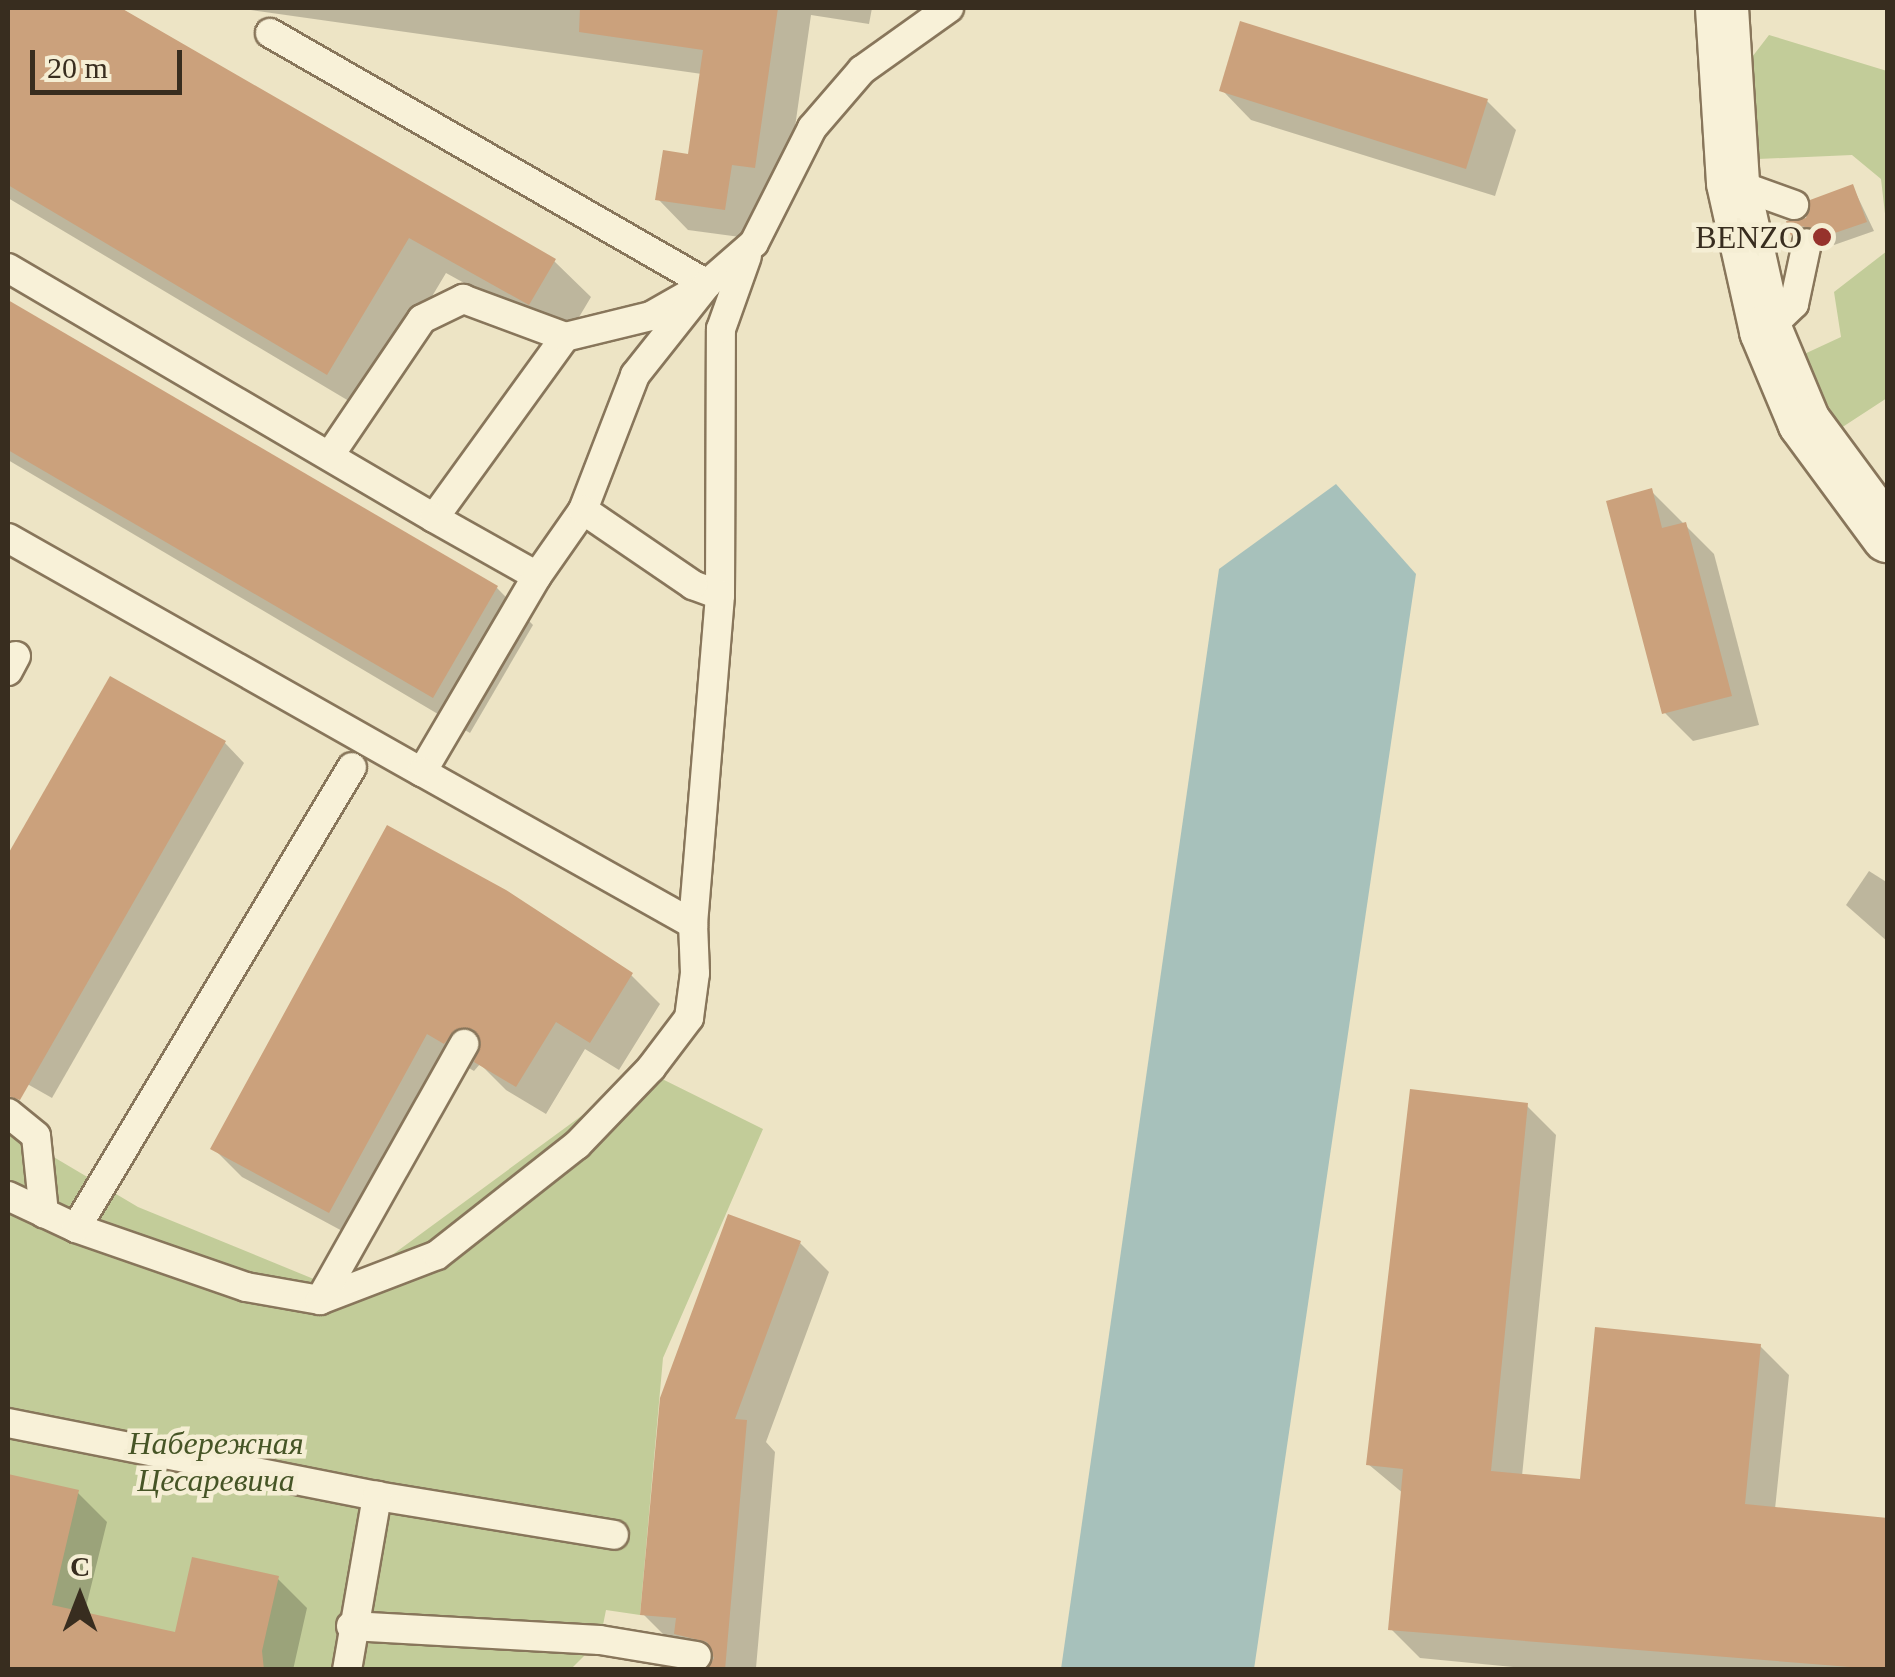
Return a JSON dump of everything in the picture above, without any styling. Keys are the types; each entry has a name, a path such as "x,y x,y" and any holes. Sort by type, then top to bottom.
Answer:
{"street":[{"path":"1722,8 1733,183 1766,331 1804,422 1887,536"}],"lane":[{"path":"8,1196 76,1228 246,1287 320,1300 436,1255 577,1144 688,1018 720,595 721,329 754,243 812,128 862,70 949,8"},
{"path":"270,33 707,284"},
{"path":"1733,183 1794,205"},
{"path":"422,772 536,576 583,510 635,376 707,284 754,243"},
{"path":"1766,331 1794,304 1807,243"},
{"path":"8,268 536,576"},
{"path":"330,455 422,319 463,299 565,338 651,316 707,284"},
{"path":"434,518 565,338"},
{"path":"583,510 693,584 720,595"},
{"path":"8,538 693,924"},
{"path":"76,1228 352,767"},
{"path":"320,1300 464,1044"},
{"path":"8,1113 36,1136 44,1214"},
{"path":"8,1423 376,1496 614,1535"},
{"path":"347,1670 351,1626 376,1496"},
{"path":"351,1626 600,1640 697,1656"}],"green space":[{"path":"1769,35 1887,71 1887,231 1881,179 1852,155 1758,159 1749,61"},
{"path":"1887,251 1887,398 1841,428 1800,356 1841,337 1834,292"},
{"name":"Набережная Цесаревича","path":"644,1070 763,1129 663,1358 640,1615 606,1610 600,1640 571,1669 8,1670 8,1130 138,1207 343,1291"}],"water":[{"path":"1336,484 1416,574 1254,1669 1061,1669 1219,569"}],"building":[{"path":"8,8 121,8 556,259 529,305 409,238 327,375 8,185"},
{"path":"580,8 778,8 755,168 732,165 725,210 655,200 663,150 688,154 703,50 579,32"},
{"path":"1240,21 1488,99 1466,169 1219,91"},
{"path":"1853,184 1867,222 1823,237 1803,226 1791,236 1786,221 1806,218 1810,200"},
{"path":"8,300 498,586 433,698 8,450"},
{"path":"1652,488 1662,528 1686,522 1732,696 1662,714 1606,501"},
{"path":"110,676 226,741 20,1100 8,1096 8,854"},
{"path":"387,825 506,890 633,973 590,1043 556,1022 516,1087 474,1062 481,1043 473,1029 456,1029 444,1044 427,1034 329,1213 210,1149"},
{"path":"1410,1089 1528,1103 1491,1471 1580,1479 1595,1327 1761,1344 1745,1504 1888,1518 1888,1670 1388,1630 1403,1469 1366,1465"},
{"path":"728,1214 801,1241 735,1419 747,1420 725,1670 707,1670 714,1658 707,1642 674,1634 676,1618 640,1615 660,1398"},
{"path":"8,1474 79,1490 52,1605 175,1632 192,1557 279,1576 262,1651 264,1670 8,1670"}],"place":[{"name":"BENZO","path":"1822,237"}]}
